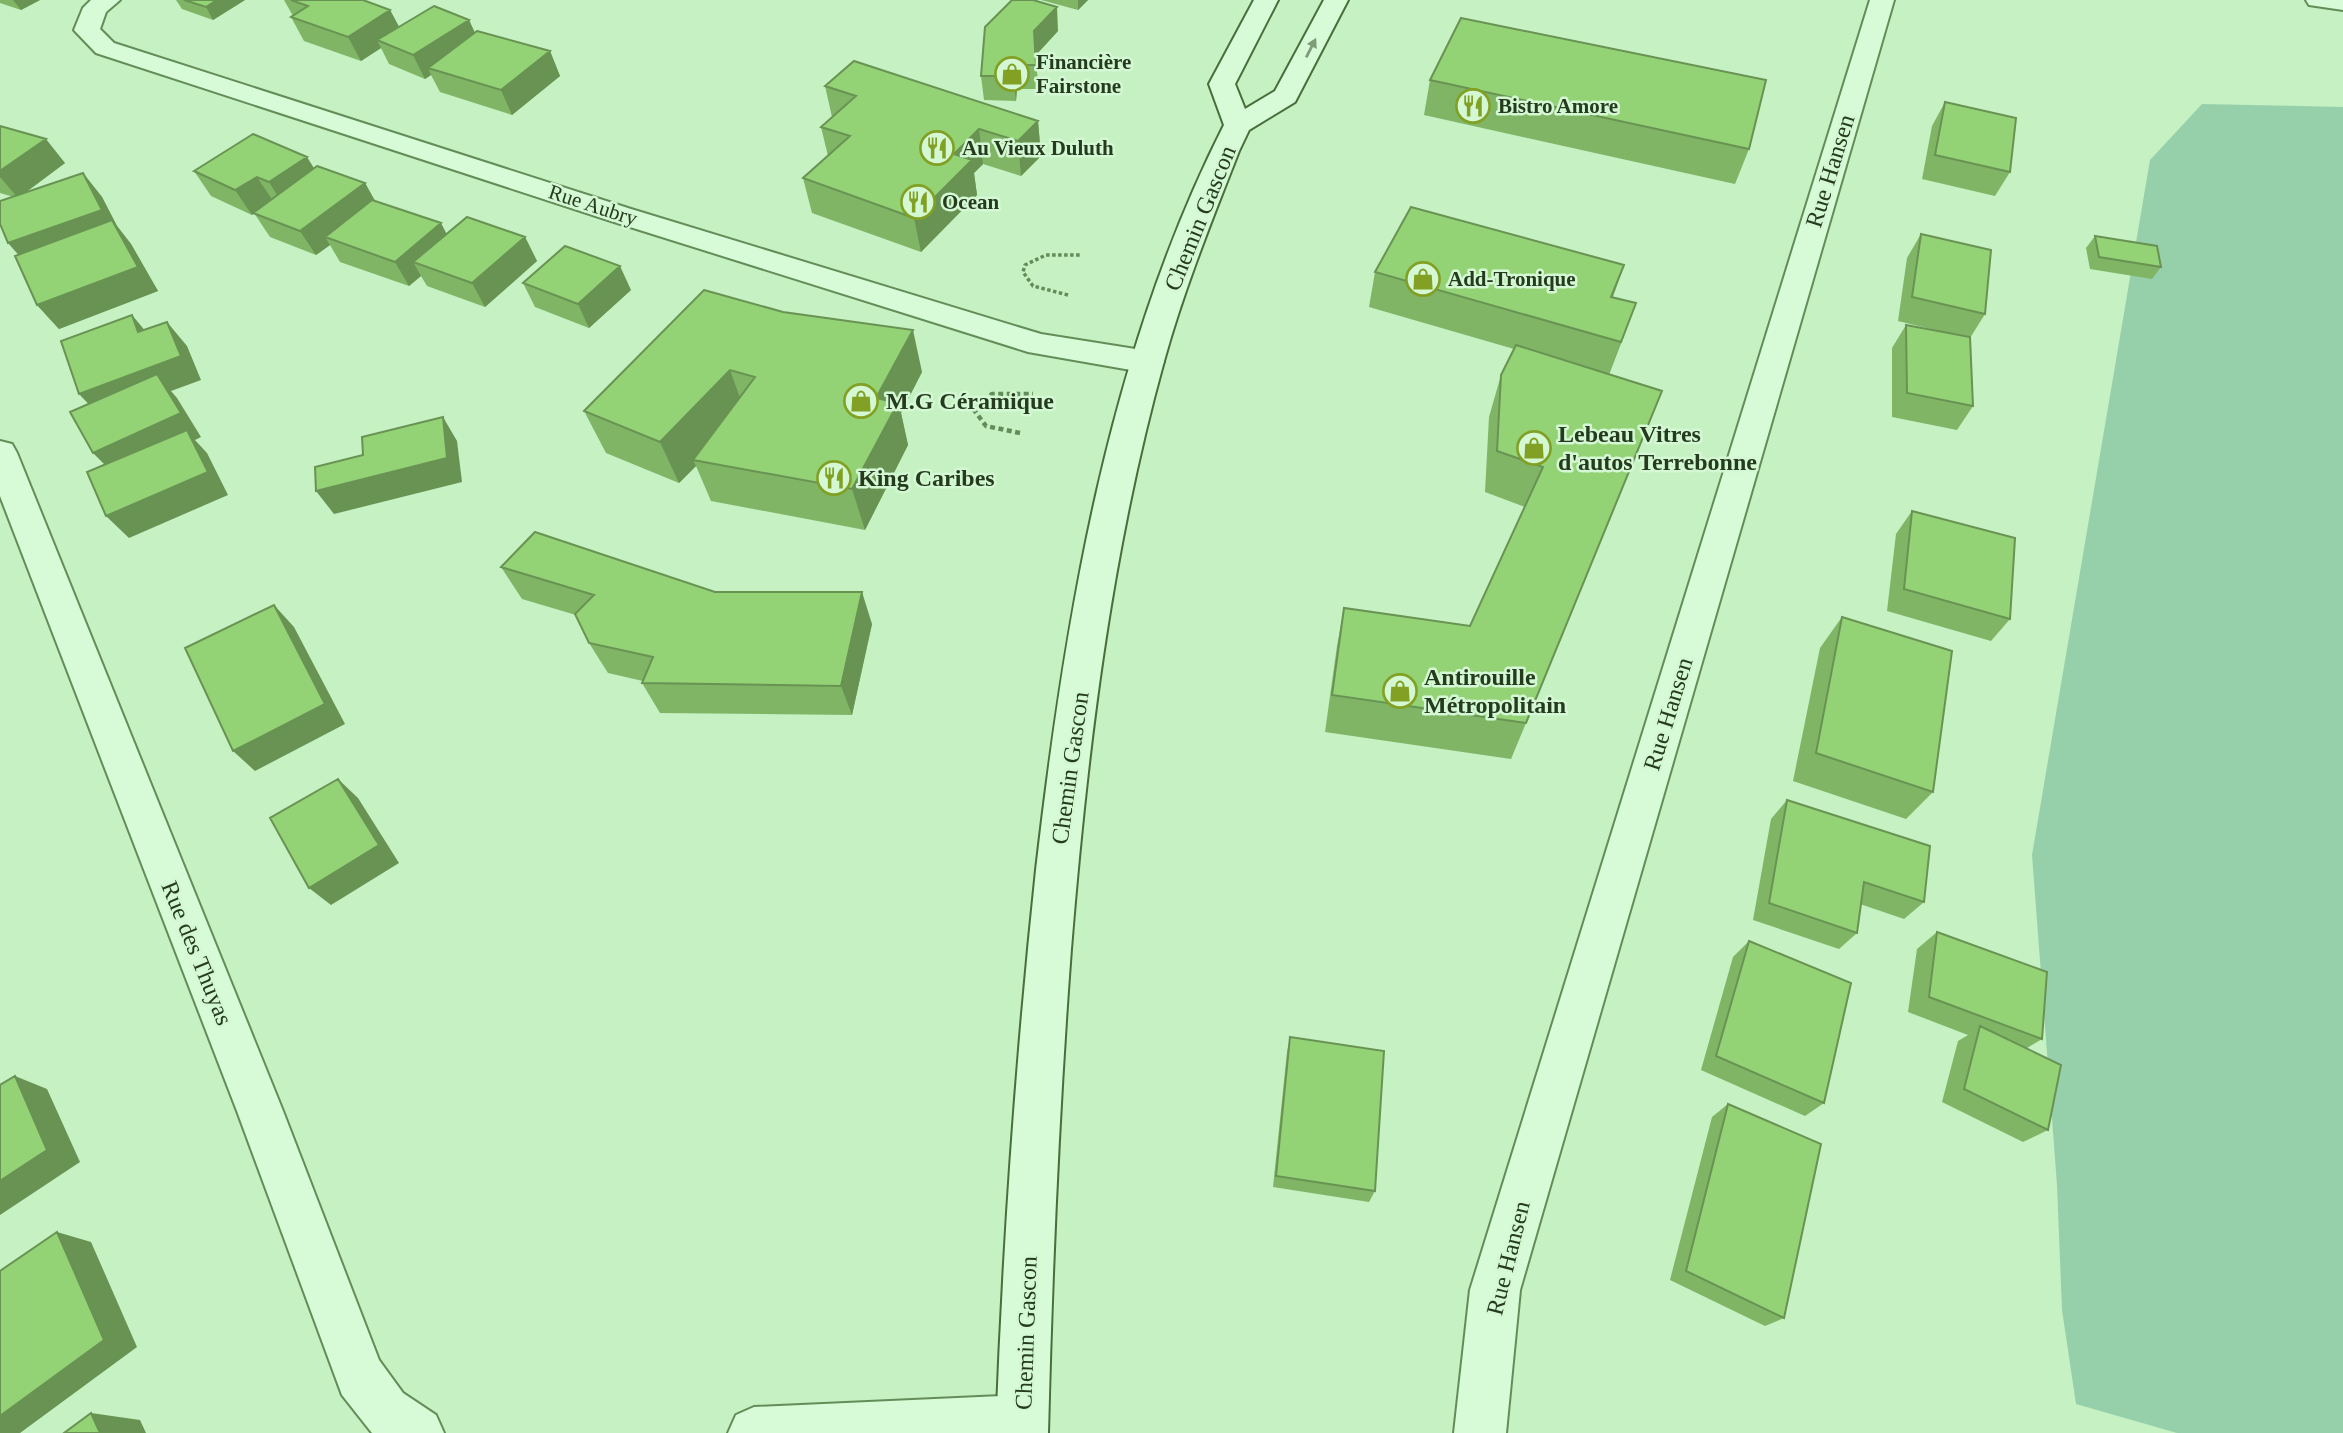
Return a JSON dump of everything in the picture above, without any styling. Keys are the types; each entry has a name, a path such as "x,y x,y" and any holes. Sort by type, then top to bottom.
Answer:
{"street":[{"name":"Rue Aubry","path":"108,0 95,8 87,30 105,48 621,215 1014,336 1059,348 1148,362"},
{"name":"Chemin Gascon","path":"1238,125 1222,84 1266,0"},
{"name":"Chemin Gascon","path":"1022,1427 1033,1167 1060,830 1096,590 1148,362 1194,230 1238,125 1286,96 1336,0"},
{"name":"Rue Hansen","path":"1480,1433 1495,1290 1882,0"},
{"path":"2318,0 2343,3"},
{"name":"Rue des Thuyas","path":"0,453 260,1111 360,1377 385,1411 418,1433"},
{"path":"754,1433 838,1427 1022,1427"}],"path":[{"path":"1068,295 1033,286 1023,272 1025,265 1046,255 1082,255"},
{"path":"1020,433 989,428 980,423 974,410 977,403 996,392 1033,394"}],"green space":[{"path":"2202,104 2343,107 2343,1433 2177,1433 2076,1404 2062,1310 2057,1185 2032,855 2150,160"}],"building":[{"path":"184,0 217,0 206,7"},
{"path":"291,0 363,0 390,10 348,37 291,17 308,6"},
{"path":"1012,0 1033,0 1057,7 1034,31 1036,65 1015,65 1013,76 981,76 985,27"},
{"path":"434,6 469,20 413,55 377,40"},
{"path":"1461,18 1766,80 1749,149 1430,80"},
{"path":"477,31 550,51 501,90 428,68"},
{"path":"854,61 1038,121 1018,141 979,129 954,154 972,160 914,218 803,178 850,136 821,127 856,96 825,86"},
{"path":"1945,102 2016,118 2010,172 1935,155"},
{"path":"0,126 46,139 0,171"},
{"path":"253,134 307,157 269,182 257,177 235,190 194,171"},
{"path":"317,166 365,183 300,231 253,213"},
{"path":"83,173 102,210 8,243 0,224 0,201"},
{"path":"372,200 441,223 395,262 325,237"},
{"path":"1411,207 1624,265 1611,297 1636,303 1621,342 1375,272"},
{"path":"467,217 525,237 472,283 413,262"},
{"path":"112,220 138,267 37,305 15,256"},
{"path":"1921,234 1991,250 1985,314 1912,297"},
{"path":"2095,236 2157,246 2161,267 2099,257"},
{"path":"565,246 620,266 578,304 523,283"},
{"path":"704,290 783,312 913,330 876,398 898,403 852,489 693,460 755,377 730,370 660,442 584,411"},
{"path":"132,315 138,332 167,322 181,356 79,394 61,341"},
{"path":"1906,325 1970,337 1973,406 1907,393"},
{"path":"1516,345 1662,391 1526,723 1332,695 1344,608 1470,626 1543,467 1497,451 1501,375"},
{"path":"157,374 181,413 93,453 70,412"},
{"path":"443,417 447,458 316,491 315,467 363,455 362,437"},
{"path":"187,430 208,472 106,516 87,472"},
{"path":"1912,511 2015,538 2010,619 1904,589"},
{"path":"535,532 715,592 862,592 841,686 642,683 653,657 589,643 575,614 594,595 501,567"},
{"path":"274,605 325,704 233,751 185,648"},
{"path":"1842,617 1952,651 1933,792 1816,753"},
{"path":"338,779 379,845 309,888 270,818"},
{"path":"1787,800 1930,846 1924,902 1864,882 1857,933 1769,903"},
{"path":"1937,932 2047,972 2042,1039 1929,997"},
{"path":"1749,941 1851,983 1824,1103 1716,1056"},
{"path":"1980,1026 2061,1065 2048,1130 1964,1089"},
{"path":"1290,1037 1384,1051 1375,1191 1276,1176"},
{"path":"15,1076 47,1150 0,1181 0,1085"},
{"path":"1728,1104 1821,1144 1784,1318 1686,1271"},
{"path":"57,1232 104,1340 0,1416 0,1271"},
{"path":"91,1413 100,1433 64,1433"}],"place":[{"name":"Financière Fairstone","path":"1012,74"},
{"name":"Bistro Amore","path":"1473,106"},
{"name":"Au Vieux Duluth","path":"937,148"},
{"name":"Ocean","path":"918,202"},
{"name":"Add-Tronique","path":"1423,279"},
{"name":"M.G Céramique","path":"861,401"},
{"name":"Lebeau Vitres d'autos Terrebonne","path":"1534,448"},
{"name":"King Caribes","path":"834,478"},
{"name":"Antirouille Métropolitain","path":"1400,691"}]}
